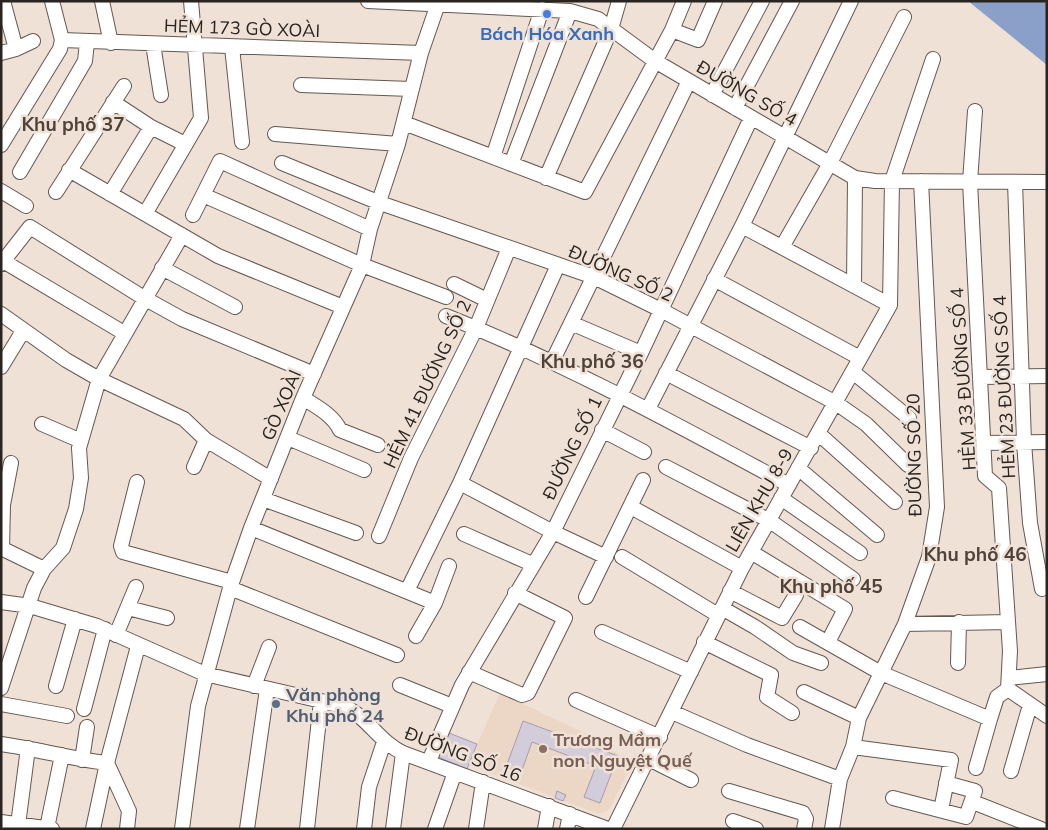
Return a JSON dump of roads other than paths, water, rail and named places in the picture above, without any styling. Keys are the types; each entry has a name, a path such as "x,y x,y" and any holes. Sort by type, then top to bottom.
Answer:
{"street":[{"path":"3,1 16,50"},
{"path":"1,145 60,50 62,40 52,1"},
{"path":"102,1 112,43"},
{"path":"145,214 201,118 191,1"},
{"name":"ĐƯỜNG SỐ 4","path":"368,1 439,2 570,11 598,19 655,62 785,137 829,165 855,178 892,181 1047,182"},
{"path":"546,178 611,29 619,1"},
{"path":"404,123 585,192 672,30 684,1"},
{"path":"672,30 698,40 715,1"},
{"path":"712,95 762,1"},
{"path":"735,108 792,1"},
{"path":"648,409 689,324 742,226 851,1"},
{"name":"GÒ XOÀI","path":"182,829 195,724 205,674 231,585 251,528 303,398 362,264 370,229 380,204 404,123 420,53 439,2"},
{"path":"493,157 542,9"},
{"path":"510,164 570,11"},
{"path":"782,247 829,165 904,17"},
{"name":"HẺM 173 GÒ XOÀI","path":"62,40 420,53"},
{"path":"1,53 16,50 33,41"},
{"path":"20,172 85,61 87,42"},
{"path":"153,44 161,95"},
{"path":"232,47 242,142"},
{"name":"LIÊN KHU 8-9","path":"613,829 742,568 890,305 892,181 933,59"},
{"path":"552,362 689,81"},
{"path":"301,85 411,89"},
{"path":"56,192 124,86"},
{"path":"113,102 151,127 185,144"},
{"name":"HẺM 33 ĐƯỜNG SỐ 4","path":"975,111 970,182 983,443 985,476 999,488 1010,651 1008,684"},
{"name":"ĐƯỜNG SỐ 1","path":"429,762 452,706 469,672 532,564 553,532 641,353 751,118"},
{"path":"110,194 151,127"},
{"path":"275,134 398,144"},
{"path":"193,215 220,161 370,229"},
{"name":"ĐƯỜNG SỐ 2","path":"282,163 380,204 594,277 689,324 836,403 866,424 908,465"},
{"path":"70,170 218,256 342,307"},
{"path":"854,286 855,178"},
{"name":"ĐƯỜNG SỐ 20","path":"832,829 840,779 854,747 859,718 905,624 930,557 937,507 921,181"},
{"name":"HẺM 23 ĐƯỜNG SỐ 4","path":"1015,182 1024,442 1030,523 1042,589"},
{"path":"1,191 26,206"},
{"path":"203,195 362,264 446,297"},
{"path":"742,226 890,305"},
{"path":"124,333 2,262 30,227 144,298 182,319 314,374"},
{"path":"1,688 30,606 34,588 44,569 63,548 76,510 81,478 79,448 99,379 182,235"},
{"name":"HẺM 41 ĐƯỜNG SỐ 2","path":"379,536 411,458 476,328 508,248"},
{"path":"407,591 460,483 558,265"},
{"path":"162,268 235,307"},
{"path":"714,279 860,358"},
{"path":"454,284 488,300"},
{"path":"1,314 99,379 184,419 206,440 271,480"},
{"path":"446,316 521,346 648,409 789,485"},
{"path":"571,323 641,353"},
{"path":"1,366 24,330"},
{"path":"853,372 909,418"},
{"path":"666,373 811,448"},
{"path":"980,377 1047,376"},
{"path":"303,398 328,414 336,422 340,430 378,445"},
{"path":"42,424 81,441"},
{"path":"602,430 644,452"},
{"path":"818,434 895,502"},
{"path":"288,438 364,470"},
{"path":"194,466 206,440"},
{"path":"983,443 1047,442"},
{"path":"10,463 3,505 2,548 44,569"},
{"path":"666,468 770,521 853,579"},
{"path":"798,468 877,534"},
{"path":"586,597 643,480"},
{"path":"137,482 121,546 123,552 231,585 397,655"},
{"path":"460,483 553,532 606,557"},
{"path":"781,498 860,553"},
{"path":"263,499 356,533"},
{"path":"631,507 742,568"},
{"path":"251,528 435,603"},
{"path":"464,534 532,564"},
{"path":"751,552 845,609 828,642"},
{"path":"622,557 720,612 754,627 793,653 821,663"},
{"path":"416,636 435,603 449,566"},
{"path":"84,709 111,632 128,608 136,587"},
{"path":"730,591 782,618 796,595"},
{"path":"469,672 522,695 528,693 564,618 515,593"},
{"name":"ĐƯỜNG SỐ 16","path":"1,602 30,606 75,619 111,632 138,646 205,674 260,688 321,700 352,711 384,742 403,753 608,829"},
{"path":"128,608 168,618"},
{"path":"786,612 800,624 828,642 881,673 990,719"},
{"path":"56,686 75,619"},
{"path":"958,664 959,622"},
{"path":"905,624 1008,622"},
{"path":"602,632 691,672"},
{"path":"704,642 771,675 772,679 767,697 792,712"},
{"path":"93,829 107,763 138,646"},
{"path":"248,829 260,688 269,647"},
{"path":"976,768 996,697 1008,684 1047,674"},
{"path":"1008,684 1030,705 1047,716"},
{"path":"400,685 452,706"},
{"path":"804,692 859,718"},
{"path":"307,829 321,700"},
{"path":"576,700 660,737"},
{"path":"1,704 67,716"},
{"path":"1011,771 1030,705"},
{"path":"672,712 747,745 840,779"},
{"path":"82,760 87,727"},
{"path":"364,829 369,787 384,742"},
{"path":"1,744 107,763"},
{"path":"854,747 951,760 941,810"},
{"path":"18,825 28,748"},
{"path":"393,829 403,753"},
{"path":"1,822 50,828 62,755"},
{"path":"649,759 691,780"},
{"path":"107,763 129,811 127,829"},
{"path":"434,829 454,772"},
{"path":"476,829 483,782"},
{"path":"893,798 966,816 973,802 975,791 946,783"},
{"path":"729,791 803,813 806,819 804,829"},
{"path":"973,802 1040,829"},
{"path":"545,829 549,806"},
{"path":"567,829 570,814"},
{"path":"733,821 756,829"}],"water":[{"path":"968,1 1047,1 1047,65"}],"place":[{"name":"Bách Hóa Xanh","path":"547,14"},
{"name":"Văn phòng Khu phố 24","path":"276,704"},
{"name":"Trương Mầm non Nguyệt Quế","path":"543,749"}],"district":[{"name":"Khu phố 37","path":"73,124"},
{"name":"Khu phố 36","path":"592,361"},
{"name":"Khu phố 46","path":"975,554"},
{"name":"Khu phố 45","path":"831,586"}]}
